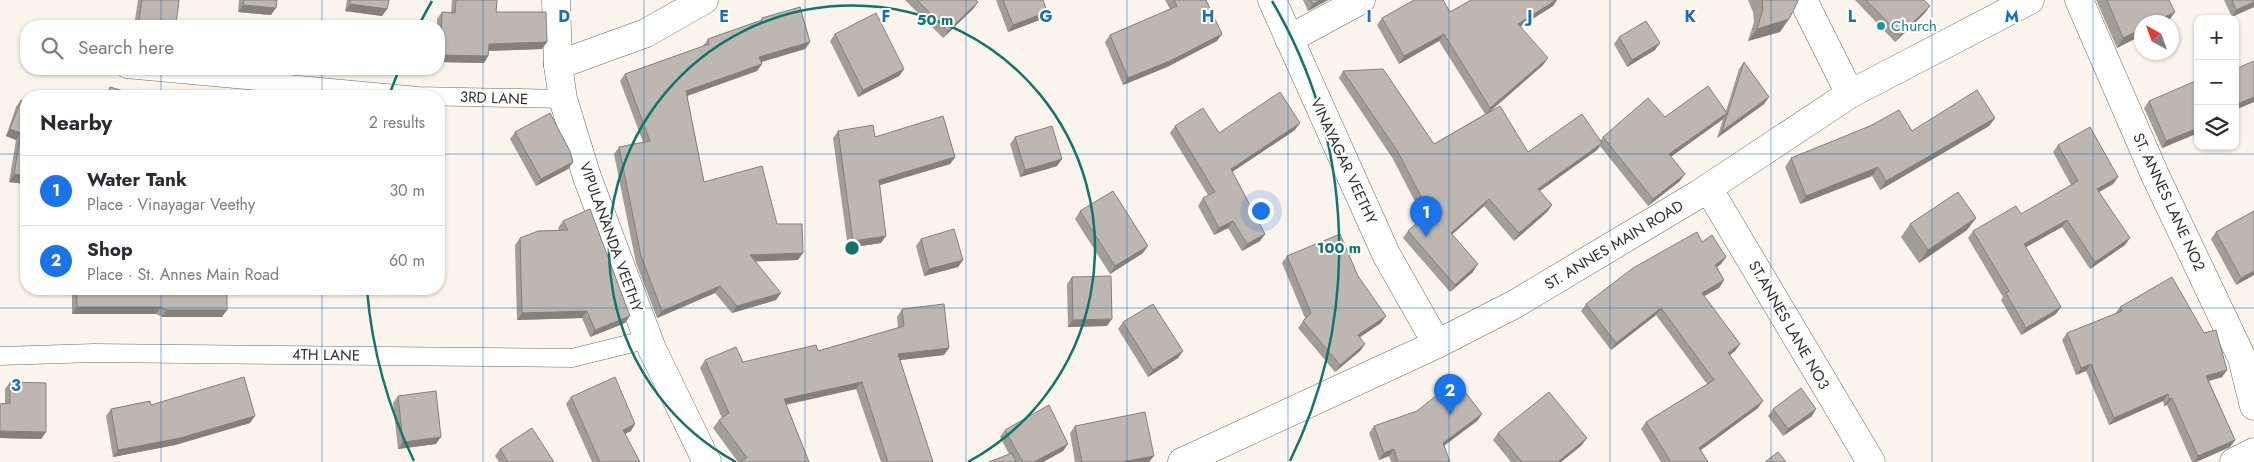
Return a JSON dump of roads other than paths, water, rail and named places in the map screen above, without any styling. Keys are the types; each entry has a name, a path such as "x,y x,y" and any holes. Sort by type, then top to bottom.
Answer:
{"street":[{"name":"VIPULANANDA VEETHY","path":"556,0 558,65 563,99 587,176 652,349 707,462"},
{"path":"558,65 646,33 704,0"},
{"name":"VINAYAGAR VEETHY","path":"1272,0 1386,254 1437,344"},
{"path":"1289,39 1361,0"},
{"path":"1803,0 1850,94"},
{"name":"ST. ANNES MAIN ROAD","path":"1182,462 1437,344 1515,304 1708,188 1850,94 2030,0"},
{"name":"ST. ANNES LANE NO2","path":"2078,0 2155,174 2242,358 2254,406"},
{"name":"ST.ANNES LANE NO3","path":"1708,188 1871,462"},
{"path":"2234,462 2254,452"}],"lane":[{"name":"3RD LANE","path":"191,75 353,90"},
{"name":"3RD LANE","path":"445,97 563,99"},
{"name":"4TH LANE","path":"0,356 94,353 572,358 649,339"}],"place":[{"name":"Church","path":"1881,26"},
{"name":"Water Tank","path":"1426,237"},
{"name":"Shop","path":"1450,415"}]}
